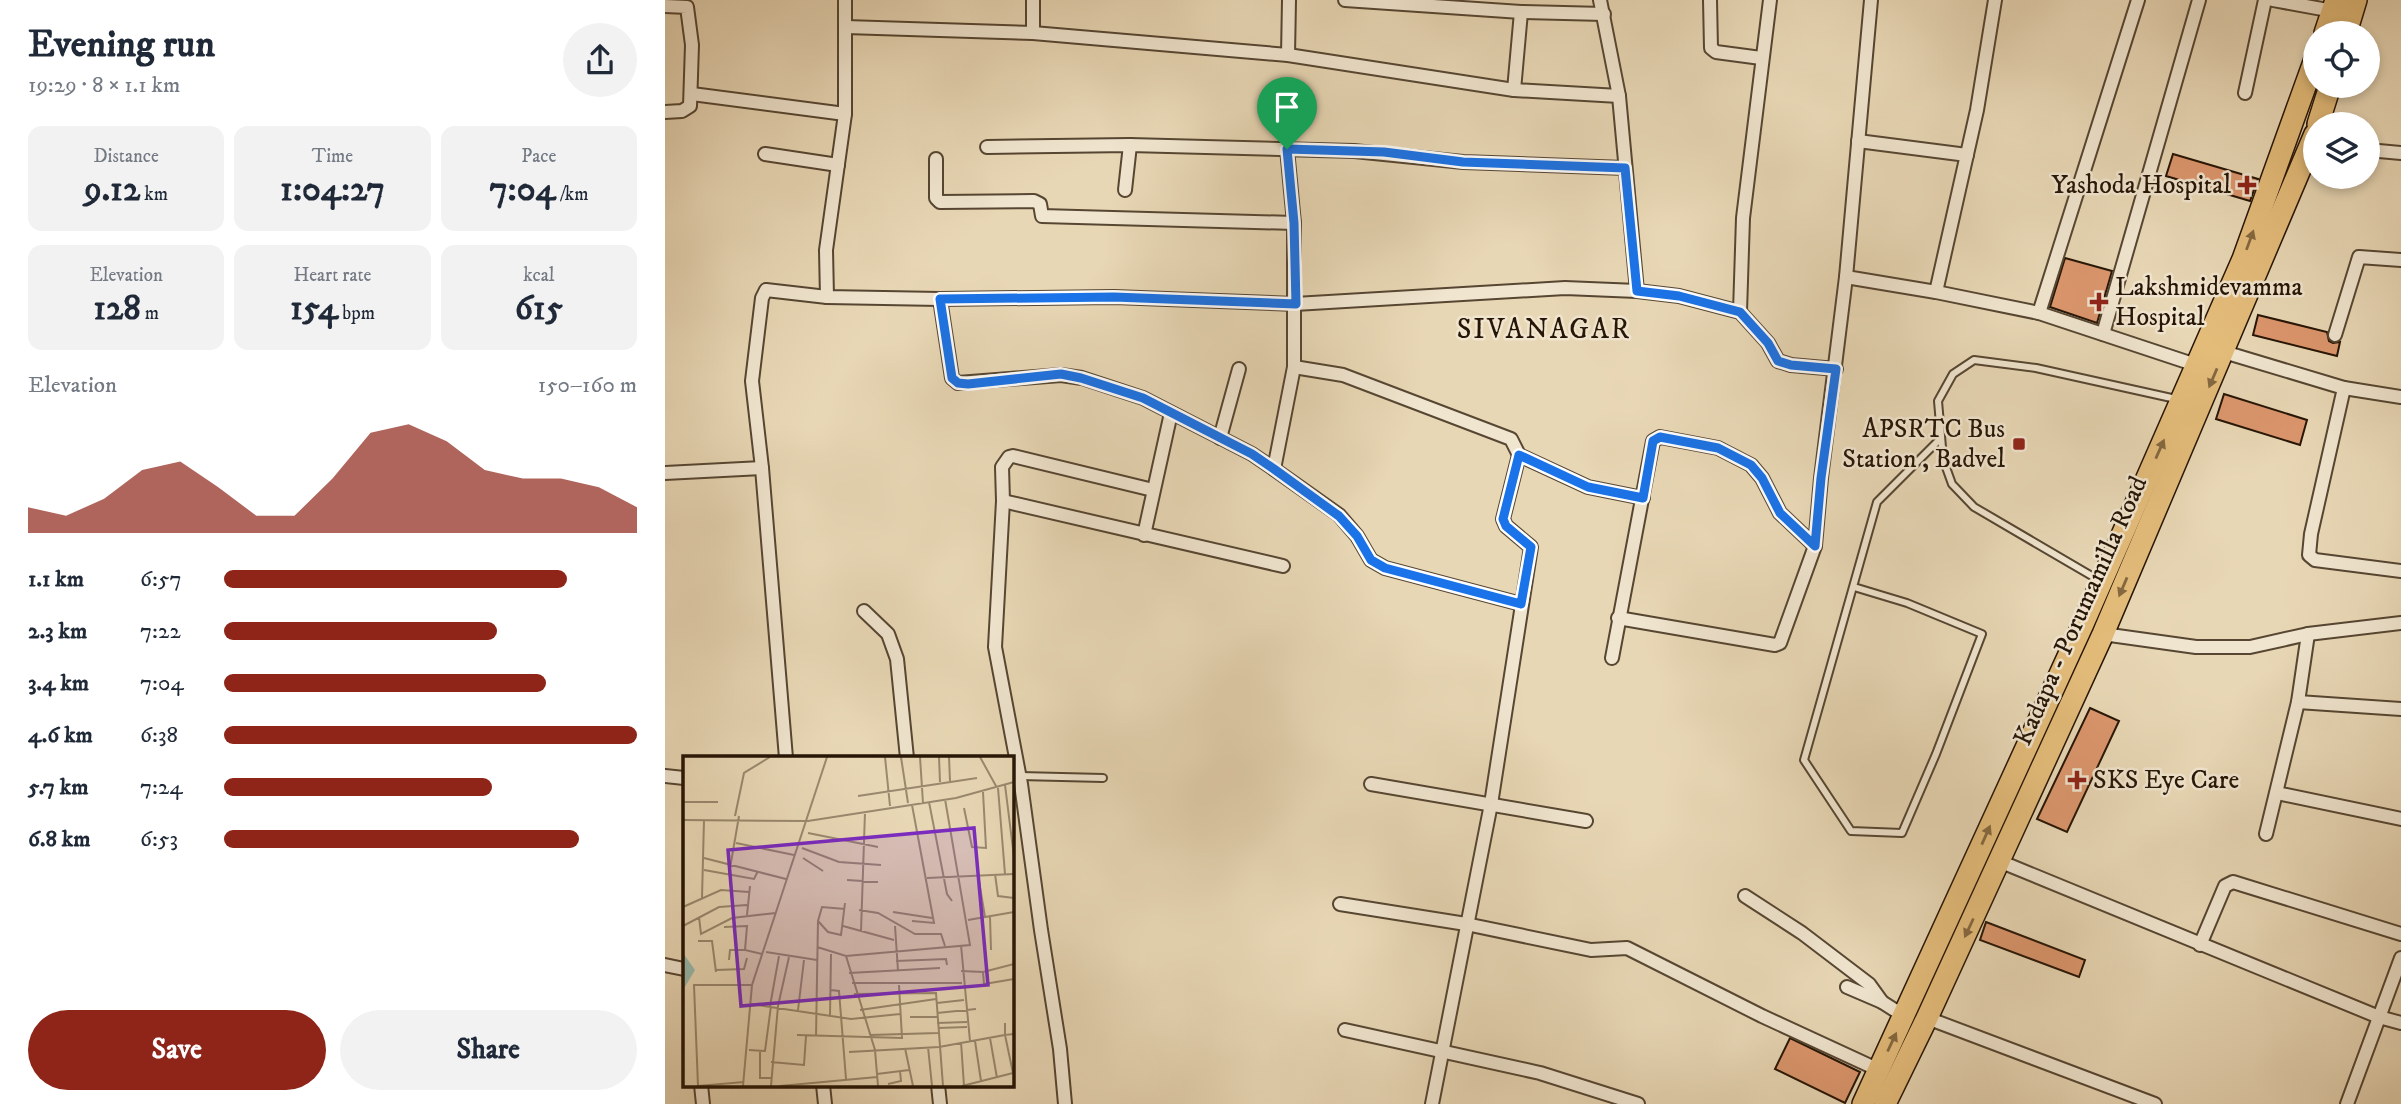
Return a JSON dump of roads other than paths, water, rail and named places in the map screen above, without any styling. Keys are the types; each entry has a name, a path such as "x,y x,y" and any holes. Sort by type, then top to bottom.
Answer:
{"main road":[{"path":"2350,21 2356,0"},
{"path":"1863,1104 2101,581 2243,259 2303,92"},
{"name":"Kadapa - Porumamilla Road","path":"1885,1104 2103,634 2303,165"}],"street":[{"path":"827,297 826,250 845,114 845,0"},
{"path":"1033,0 1033,33"},
{"path":"1288,55 1289,0"},
{"path":"1345,0 1521,12 1604,14"},
{"path":"1600,0 1619,96 1637,291"},
{"path":"1710,0 1711,48 1716,52 1761,58"},
{"path":"1740,312 1742,218 1770,0"},
{"path":"1618,618 1775,645 1780,643 1815,546 1846,277 1871,0"},
{"path":"1937,292 1977,110 1995,0"},
{"path":"2039,313 2138,0"},
{"path":"2103,334 2199,0"},
{"path":"2245,93 2265,0"},
{"path":"2273,0 2334,6"},
{"path":"665,6 688,7 692,46 690,106 682,111 665,112"},
{"path":"1514,89 1521,12"},
{"path":"846,27 1033,33 1288,55 1514,89 1619,96"},
{"path":"692,94 845,114"},
{"path":"1858,141 1967,155"},
{"path":"987,147 1130,145 1384,152 1463,162 1625,168"},
{"path":"1125,190 1130,145"},
{"path":"1274,469 1294,367 1294,223 1287,149"},
{"path":"2380,151 2401,153"},
{"path":"765,154 838,164"},
{"path":"936,159 936,198 940,202 1034,201 1040,204 1042,216 1294,223"},
{"path":"2335,335 2359,257 2401,260"},
{"path":"1846,277 2039,313 2196,365"},
{"path":"786,756 753,381 762,298 766,290 827,297 1114,297 1296,304 1565,288 1637,291 1679,296 1740,312 1768,343 1778,361 1791,365 1836,369"},
{"path":"940,299 952,378 958,383 1061,374 1143,398 1252,454 1274,469 1339,516 1357,536 1371,560 1385,568 1521,604"},
{"path":"2224,352 2344,388 2401,397"},
{"path":"1294,367 1343,375 1511,439 1519,455 1588,487 1643,498"},
{"path":"1220,438 1239,369"},
{"path":"2344,388 2311,534 2309,555 2315,560 2401,571"},
{"path":"1144,535 1171,413"},
{"path":"1612,658 1653,441 1660,437 1718,448 1751,465 1762,478 1780,513 1815,546"},
{"path":"1432,1104 1491,804 1531,547 1506,526 1503,519 1519,455"},
{"path":"1065,1104 1060,1049 995,647 1003,501 1002,467 1009,457 1013,456 1153,490"},
{"path":"665,473 762,468"},
{"path":"1003,501 1283,566"},
{"path":"864,611 888,634 897,659 907,756"},
{"path":"2103,634 2196,648 2250,647 2308,634 2401,623"},
{"path":"2266,834 2298,702 2308,634"},
{"path":"2298,702 2401,709"},
{"path":"665,776 683,778"},
{"path":"1371,784 1586,821"},
{"path":"2277,793 2401,820"},
{"path":"1999,861 2200,945 2379,1017 2401,1023"},
{"path":"2200,945 2225,886 2233,882 2401,934"},
{"path":"1745,896 1802,933 1869,984 1882,1002"},
{"path":"1341,904 1466,924 1591,950 1627,948 1762,1016 1879,1070"},
{"path":"2347,1104 2401,958"},
{"path":"665,965 683,969"},
{"path":"1847,987 1882,1002 1904,1016"},
{"path":"1927,1018 2155,1104"},
{"path":"1345,1030 1540,1073 1639,1104"},
{"path":"701,1086 703,1104"},
{"path":"823,1086 825,1104"},
{"path":"938,1086 940,1104"}],"lane":[{"path":"2101,581 1974,507 1952,484 1943,459 1938,401 1953,374 1974,360 2036,368 2181,401"},
{"path":"1854,587 1907,603 1982,634 1902,833 1851,831 1804,760 1877,502 1940,439"},
{"path":"1018,781 1103,778"}],"place":[{"name":"Yashoda Hospital","path":"2247,185"},
{"name":"Lakshmidevamma Hospital","path":"2099,302"},
{"name":"APSRTC Bus Station , Badvel","path":"2019,444"},
{"name":"SKS Eye Care","path":"2077,780"}],"district":[{"name":"SIVANAGAR","path":"1544,329"}]}
